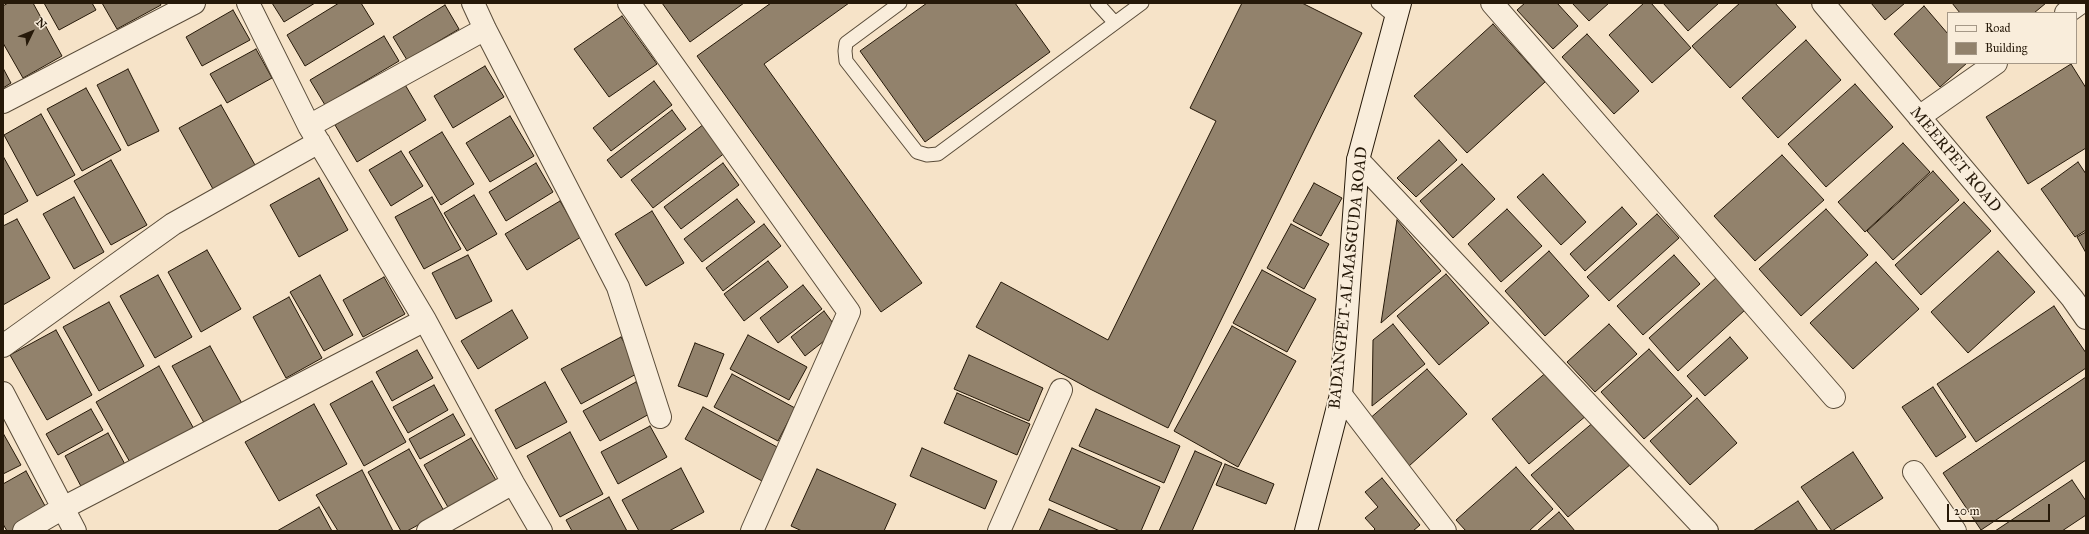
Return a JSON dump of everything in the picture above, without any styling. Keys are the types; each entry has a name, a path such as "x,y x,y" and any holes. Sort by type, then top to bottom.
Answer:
{"street":[{"path":"3,102 194,3"},
{"path":"248,3 314,134 425,320 513,483 541,531"},
{"path":"629,3 849,312 752,531"},
{"path":"1492,3 1834,397"},
{"name":"MEERPET ROAD","path":"1823,3 1919,117 2079,294 2086,318"},
{"path":"2067,12 2080,3"},
{"path":"476,4 484,29 618,287 660,417"},
{"name":"BADANGPET-ALMASGUDA ROAD","path":"1306,531 1341,395 1358,160 1397,10"},
{"path":"3,346 173,224 314,134 484,29"},
{"path":"1919,117 1995,64"},
{"path":"1358,160 1707,531"},
{"path":"24,531 63,508 425,320"},
{"path":"999,531 1060,390"},
{"path":"3,393 75,531"},
{"path":"1341,395 1445,531"},
{"path":"1914,472 1955,531"},
{"path":"428,531 513,483"}],"lane":[{"path":"900,3 846,43 846,60 917,152 928,155 938,154 1142,3"},
{"path":"1098,3 1115,23"},
{"path":"1378,3 1397,10"}],"building":[{"path":"8,3 33,3 62,56 23,78 3,43 3,6"},
{"path":"44,3 92,3 96,10 59,30"},
{"path":"102,3 160,3 161,5 117,29"},
{"path":"272,3 315,3 284,22"},
{"path":"339,3 361,3 374,24 305,66 287,35"},
{"path":"662,3 744,3 690,42"},
{"path":"771,3 849,3 764,64 922,283 881,312 697,56"},
{"path":"927,3 1015,3 1050,52 925,142 860,51"},
{"path":"1242,3 1302,3 1362,33 1168,428 1090,389 976,327 1001,282 1108,340 1216,121 1190,108"},
{"path":"1525,3 1557,3 1578,26 1553,49 1517,10"},
{"path":"1572,3 1609,3 1589,21"},
{"path":"1644,3 1651,3 1691,48 1652,83 1609,35"},
{"path":"1663,3 1719,3 1688,31"},
{"path":"1740,3 1775,3 1796,27 1730,88 1692,46"},
{"path":"1871,3 1905,3 1885,20"},
{"path":"1952,3 2046,3 2035,12 1959,12"},
{"path":"445,5 459,29 407,60 393,37"},
{"path":"1924,6 1947,33 1947,64 1966,64 1940,87 1894,34"},
{"path":"233,10 250,40 202,66 186,37"},
{"path":"622,16 657,64 609,97 574,49"},
{"path":"1493,24 1545,82 1467,153 1414,96"},
{"path":"1587,34 1639,91 1614,114 1562,57"},
{"path":"384,36 399,61 325,105 310,80"},
{"path":"1806,40 1841,80 1778,138 1742,98"},
{"path":"256,49 272,78 227,103 210,74"},
{"path":"2071,64 2086,88 2086,148 2028,184 1986,117"},
{"path":"485,66 504,97 453,128 434,96"},
{"path":"3,68 11,83 3,88"},
{"path":"128,69 159,131 128,146 97,85"},
{"path":"654,81 672,105 611,151 593,128"},
{"path":"404,83 426,120 357,162 335,125"},
{"path":"1855,84 1893,127 1826,187 1788,144"},
{"path":"86,88 121,150 82,171 47,109"},
{"path":"221,105 255,165 213,189 179,128"},
{"path":"672,110 686,129 621,178 607,160"},
{"path":"41,114 75,175 37,196 4,135"},
{"path":"510,116 534,156 490,182 466,143"},
{"path":"704,124 726,152 653,208 631,180"},
{"path":"442,132 474,184 441,205 409,152"},
{"path":"1439,140 1457,160 1416,197 1397,178"},
{"path":"1903,143 1930,172 1865,232 1838,202"},
{"path":"401,151 423,186 391,206 369,170"},
{"path":"1782,155 1824,200 1755,261 1714,216"},
{"path":"3,156 28,201 3,215"},
{"path":"111,160 147,225 111,245 74,181"},
{"path":"2078,162 2086,174 2086,230 2075,237 2041,189"},
{"path":"536,163 553,192 506,221 489,192"},
{"path":"723,163 739,185 681,229 664,207"},
{"path":"1462,164 1495,199 1453,238 1420,201"},
{"path":"1933,171 1959,200 1893,260 1867,231"},
{"path":"1543,174 1586,222 1561,245 1517,197"},
{"path":"319,178 348,230 299,257 270,205"},
{"path":"1314,183 1342,198 1321,236 1293,221"},
{"path":"474,195 497,234 467,251 444,213"},
{"path":"74,197 104,252 74,269 43,214"},
{"path":"432,197 461,249 424,269 395,217"},
{"path":"737,199 755,222 702,262 684,239"},
{"path":"560,201 581,237 527,270 505,234"},
{"path":"1964,202 1991,231 1921,295 1895,265"},
{"path":"1622,207 1637,224 1585,271 1570,254"},
{"path":"1507,209 1542,246 1501,282 1468,244"},
{"path":"1826,209 1868,255 1801,316 1759,269"},
{"path":"652,211 684,263 646,286 615,234"},
{"path":"1657,214 1679,238 1609,301 1587,277"},
{"path":"17,219 50,278 3,305 3,226"},
{"path":"1397,220 1441,271 1381,323"},
{"path":"764,224 781,246 723,291 706,268"},
{"path":"1291,224 1329,244 1304,289 1267,268"},
{"path":"2086,232 2086,253 2077,237"},
{"path":"207,250 241,309 201,332 168,272"},
{"path":"1549,251 1589,296 1545,336 1505,291"},
{"path":"1998,251 2035,292 1968,353 1931,312"},
{"path":"468,255 492,301 456,319 432,273"},
{"path":"1674,255 1700,284 1643,335 1617,306"},
{"path":"768,261 788,287 744,321 724,294"},
{"path":"1876,262 1919,309 1853,369 1810,323"},
{"path":"1262,270 1316,299 1287,352 1233,323"},
{"path":"1446,274 1489,323 1439,365 1397,316"},
{"path":"158,275 192,337 155,358 120,296"},
{"path":"320,275 353,335 324,351 290,292"},
{"path":"384,277 405,314 363,337 343,300"},
{"path":"1716,278 1745,310 1678,371 1649,338"},
{"path":"803,285 822,309 778,343 760,318"},
{"path":"289,297 322,358 286,378 253,317"},
{"path":"109,302 144,366 99,391 63,327"},
{"path":"2054,306 2086,353 2086,368 1976,442 1937,384"},
{"path":"512,310 528,338 478,369 461,341"},
{"path":"824,311 838,330 805,356 791,337"},
{"path":"1393,324 1425,364 1372,406 1373,340"},
{"path":"1609,324 1637,354 1595,392 1567,362"},
{"path":"1232,326 1296,361 1238,467 1174,431"},
{"path":"56,330 92,395 47,420 10,355"},
{"path":"748,335 807,367 789,400 730,369"},
{"path":"621,337 640,372 581,404 561,369"},
{"path":"1730,337 1748,358 1705,396 1687,376"},
{"path":"695,343 724,354 707,397 678,386"},
{"path":"210,346 244,407 207,428 172,366"},
{"path":"1649,349 1692,396 1644,439 1601,392"},
{"path":"417,350 433,378 392,401 376,372"},
{"path":"969,355 1043,388 1029,421 954,389"},
{"path":"159,366 194,429 131,464 96,402"},
{"path":"1427,369 1467,414 1409,466 1368,420"},
{"path":"1549,370 1587,415 1529,464 1492,419"},
{"path":"732,374 795,408 778,441 714,407"},
{"path":"2086,377 2086,460 1981,530 1943,473"},
{"path":"372,381 406,442 364,466 330,404"},
{"path":"545,382 567,422 516,449 495,410"},
{"path":"636,382 653,412 600,441 583,411"},
{"path":"434,385 448,410 408,433 393,407"},
{"path":"1933,387 1966,437 1936,457 1902,407"},
{"path":"957,393 1030,424 1017,455 944,423"},
{"path":"1697,398 1737,443 1690,485 1650,441"},
{"path":"314,404 347,464 279,501 245,442"},
{"path":"703,407 779,448 762,481 685,439"},
{"path":"91,409 103,430 58,455 46,434"},
{"path":"1096,409 1180,446 1164,483 1079,446"},
{"path":"453,414 465,435 420,459 409,439"},
{"path":"1595,421 1631,464 1568,517 1531,475"},
{"path":"650,426 667,457 618,484 601,452"},
{"path":"570,432 603,494 560,517 527,456"},
{"path":"3,433 21,465 3,474"},
{"path":"108,433 127,468 84,492 65,456"},
{"path":"471,438 497,482 449,509 424,465"},
{"path":"922,448 997,481 985,509 910,476"},
{"path":"1072,448 1160,487 1141,531 1120,531 1049,500"},
{"path":"409,449 444,511 407,531 401,531 368,472"},
{"path":"1195,451 1222,463 1192,531 1159,531"},
{"path":"1853,452 1883,498 1832,531 1801,487"},
{"path":"1225,464 1274,484 1266,504 1216,485"},
{"path":"1516,467 1553,509 1529,531 1466,531 1456,520"},
{"path":"681,468 704,512 669,531 639,531 622,500"},
{"path":"817,469 896,504 884,531 802,531 791,526"},
{"path":"362,470 393,531 338,531 316,495"},
{"path":"26,471 50,515 22,531 7,531 3,524 3,484"},
{"path":"1382,478 1420,525 1413,531 1373,531 1375,529 1365,518 1378,507 1365,492"},
{"path":"2072,480 2086,501 2086,515 2062,531 1995,531"},
{"path":"609,497 627,531 572,531 566,520"},
{"path":"1798,501 1818,531 1753,531"},
{"path":"319,507 332,531 277,531"},
{"path":"1049,509 1100,531 1039,531"},
{"path":"1559,512 1575,531 1537,531"}]}
